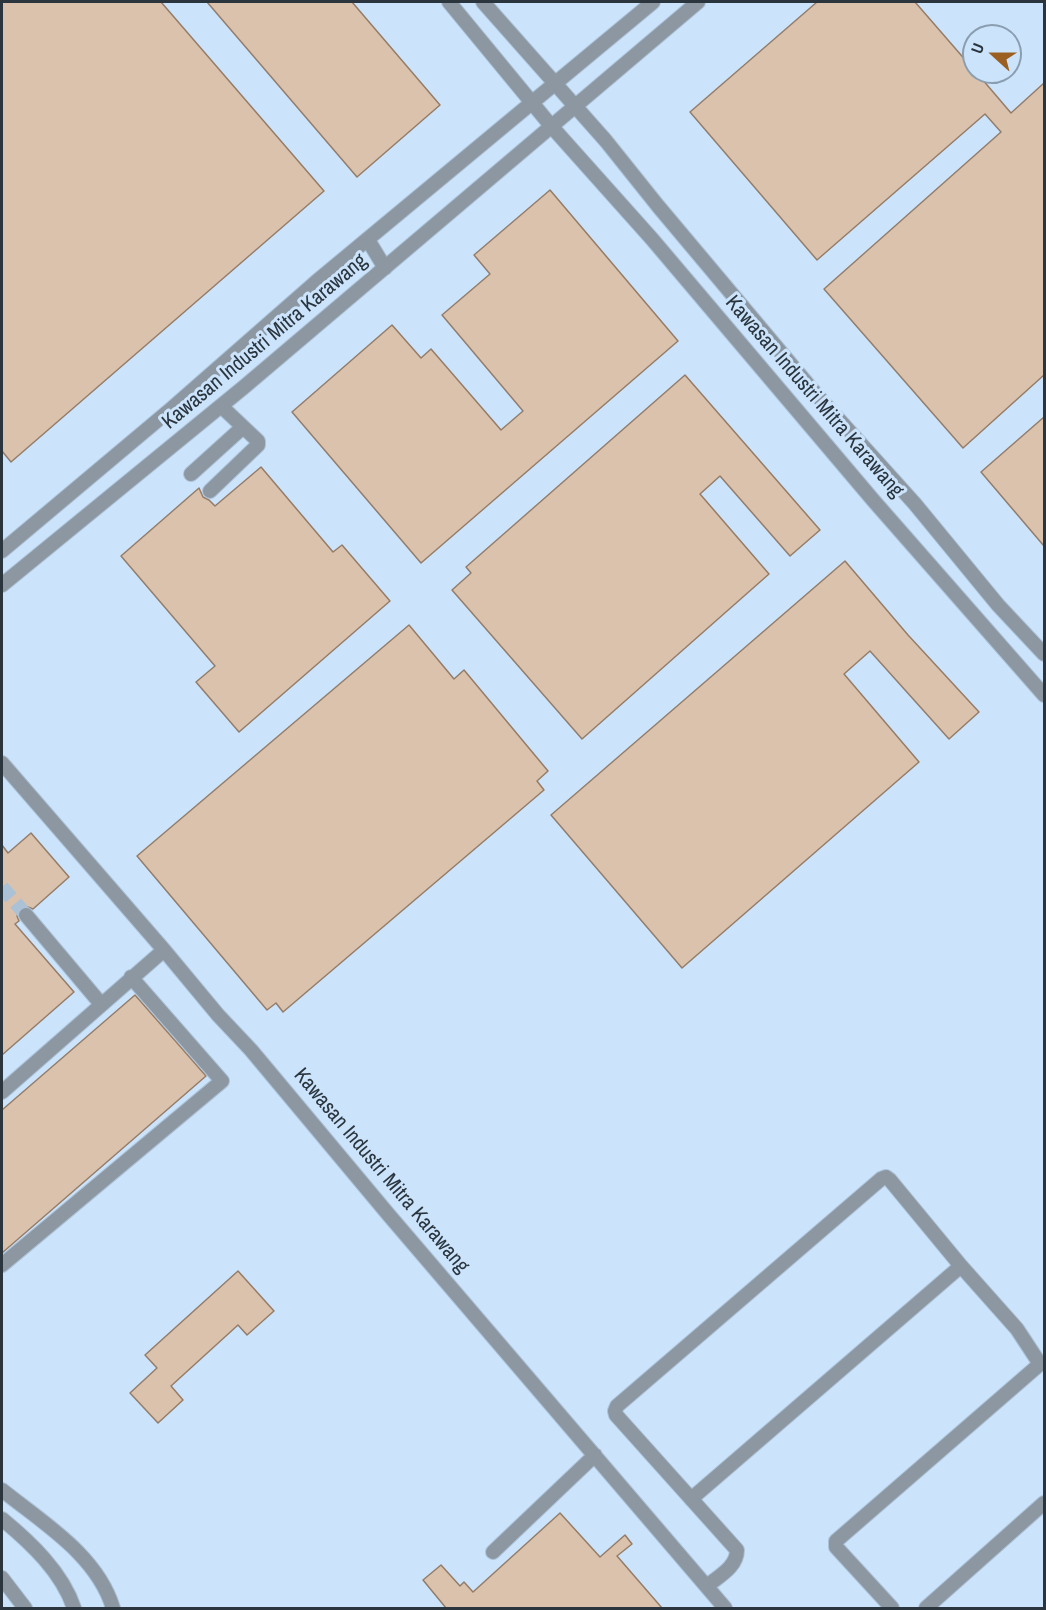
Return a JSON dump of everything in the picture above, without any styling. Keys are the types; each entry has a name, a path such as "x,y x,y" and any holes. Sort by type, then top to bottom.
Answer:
{"street":[{"name":"Kawasan Industri Mitra Karawang","path":"448,2 552,127 652,239 873,500 1044,695"},
{"name":"Kawasan Industri Mitra Karawang","path":"483,2 606,141 815,393 915,504 998,605 1044,654"},
{"name":"Kawasan Industri Mitra Karawang","path":"2,551 186,396 316,282 653,2"},
{"name":"Kawasan Industri Mitra Karawang","path":"2,585 221,406 698,2"},
{"path":"368,240 385,268"},
{"path":"210,491 258,445 258,441 221,406"},
{"path":"191,474 243,427"},
{"name":"Kawasan Industri Mitra Karawang","path":"2,763 725,1608"},
{"path":"26,915 101,1004"},
{"path":"2,1092 164,950"},
{"path":"2,1265 222,1081 131,977"},
{"path":"706,1586 734,1563 737,1550 616,1416 617,1406 881,1179 885,1178 890,1180 1017,1329 1042,1364 836,1541 836,1547 892,1608"},
{"path":"691,1499 961,1266"},
{"path":"493,1552 595,1455"},
{"path":"2,1490 73,1547 97,1574 110,1596 113,1608"},
{"path":"926,1608 1044,1503"},
{"path":"2,1519 29,1541 51,1567 74,1608"},
{"path":"2,1578 25,1608"}],"building":[{"path":"2,2 161,2 324,191 11,462 2,451"},
{"path":"207,2 352,2 440,105 357,177"},
{"path":"817,2 915,2 962,56 962,84 986,84 1011,113 1044,83 1044,375 963,448 824,289 1001,132 985,114 817,260 690,112"},
{"path":"550,190 678,341 421,563 292,412 392,325 421,358 431,349 501,430 523,411 442,315 490,274 474,255"},
{"path":"685,375 820,530 790,556 720,476 700,494 769,574 582,739 452,590 471,573 466,567"},
{"path":"1044,417 1044,546 981,472"},
{"path":"261,467 333,552 342,545 390,601 239,732 196,682 215,666 121,556 199,488 203,497 215,506"},
{"path":"845,561 908,635 979,712 949,739 870,651 844,674 919,762 682,968 551,815"},
{"path":"409,625 454,679 464,670 548,771 537,781 544,790 283,1012 276,1003 267,1010 137,856"},
{"path":"31,833 69,877 33,909 25,906 20,909 17,916 19,921 15,924 74,992 2,1055 2,845 8,853"},
{"path":"135,995 206,1076 2,1253 2,1110"},
{"path":"238,1271 274,1311 247,1335 238,1325 171,1386 183,1400 158,1423 130,1393 157,1368 145,1355"},
{"path":"560,1513 600,1557 625,1535 632,1544 617,1556 662,1608 446,1608 423,1580 441,1565 460,1586 464,1582 473,1592"}],"tunnel":[{"path":"2,887 26,915"}]}
